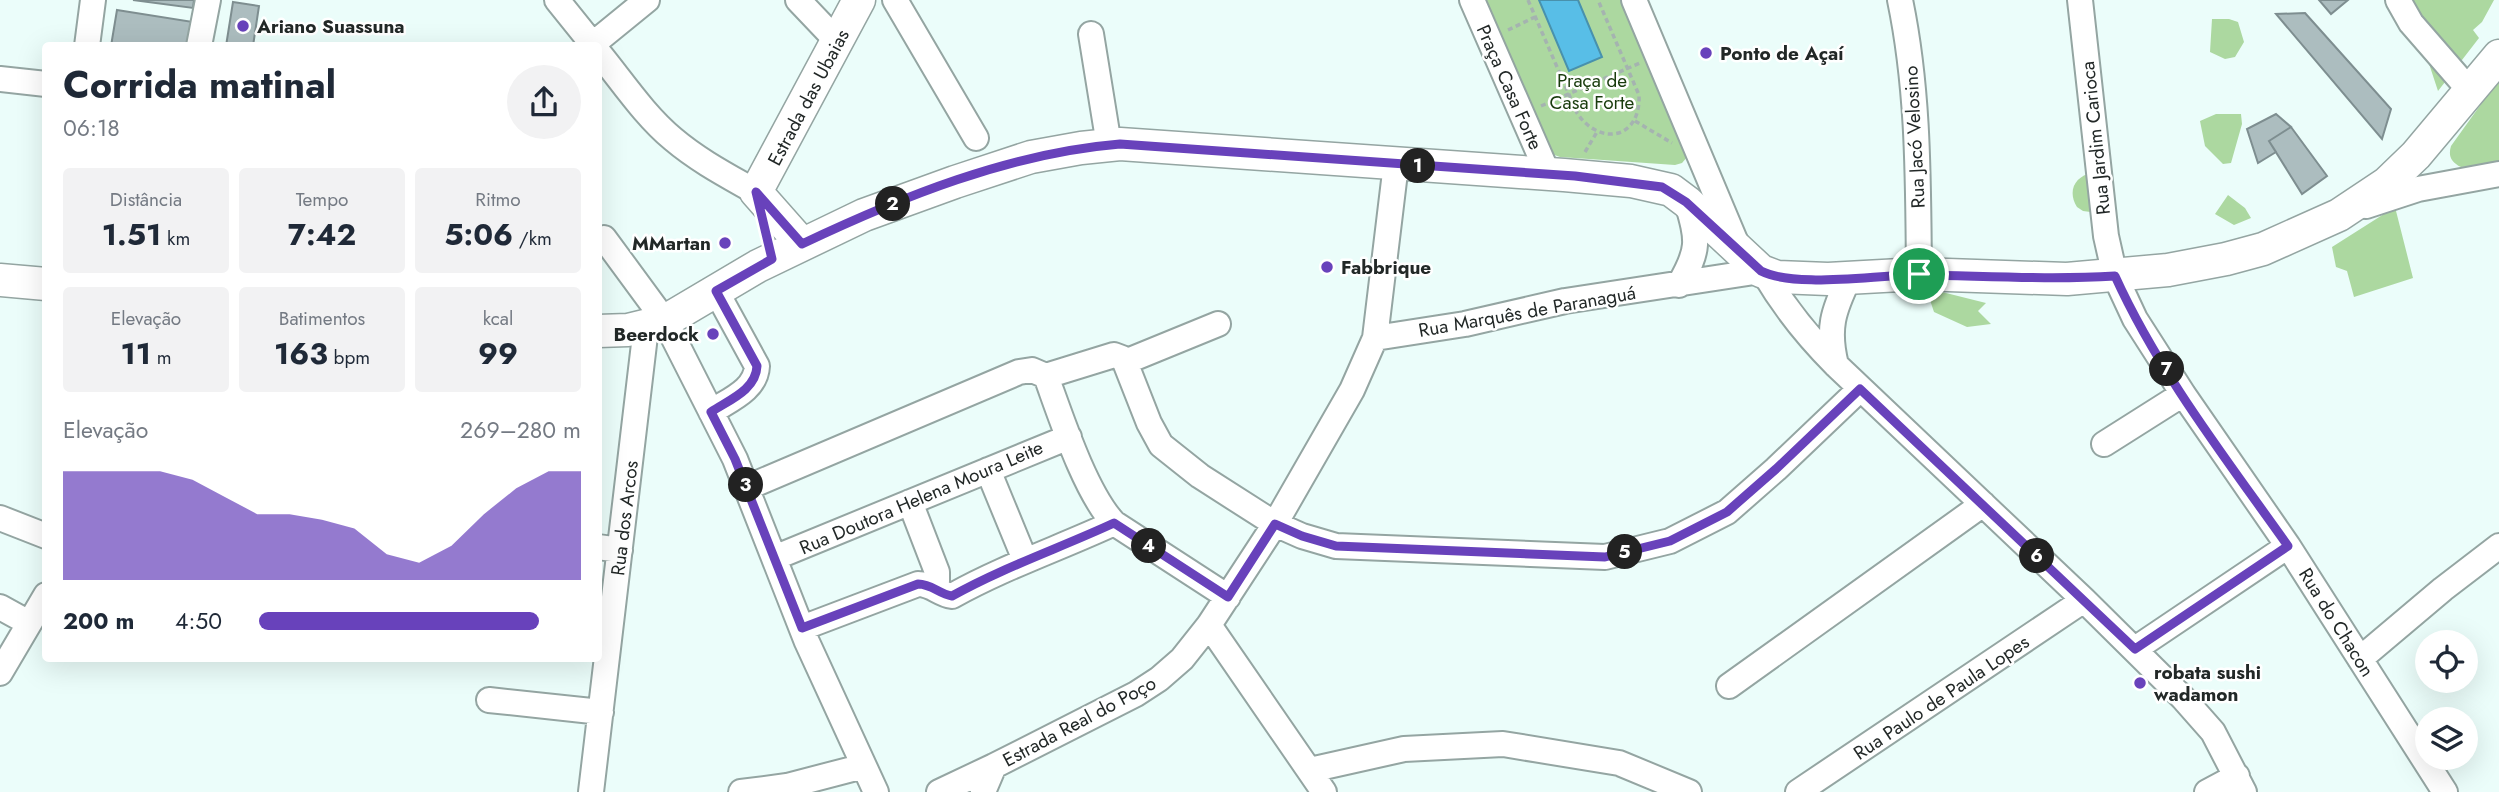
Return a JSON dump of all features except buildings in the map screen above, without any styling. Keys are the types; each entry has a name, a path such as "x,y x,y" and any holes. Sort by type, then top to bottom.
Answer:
{"main road":[{"name":"Estrada das Ubaias","path":"756,192 859,0"},
{"path":"602,331 656,324 772,259 864,215 1031,157 1109,145 1548,174 1631,181 1662,187 1686,202 1755,265 1777,276 1807,279 1919,274 2067,279 2168,270 2263,249 2339,215 2397,174 2471,92 2499,56"},
{"path":"756,192 802,244"},
{"path":"756,192 772,259"},
{"path":"0,280 42,284"}],"street":[{"path":"88,42 93,0"},
{"path":"200,42 208,0"},
{"path":"557,0 591,42"},
{"path":"601,42 648,0"},
{"path":"798,0 837,41"},
{"path":"895,0 976,138"},
{"name":"Praça Casa Forte","path":"1472,0 1548,174"},
{"path":"1634,0 1699,151 1755,265 1798,323 1836,365 2135,649 2213,732 2241,784 2207,792"},
{"name":"Rua Jacó Velosino","path":"1900,0 1915,101 1919,274"},
{"name":"Rua Jardim Carioca","path":"2080,0 2106,236 2115,276"},
{"path":"2398,0 2411,23 2471,92"},
{"path":"1091,33 1109,145"},
{"path":"602,56 651,118 672,138 698,158 756,192"},
{"path":"0,79 42,84"},
{"name":"Estrada Real do Poço","path":"983,792 994,766 1136,694 1159,679 1182,659 1228,597 1275,524 1352,390 1375,338 1396,164"},
{"path":"2339,215 2418,189 2499,174"},
{"path":"1679,285 1693,262 1696,251 1696,237 1686,202"},
{"path":"604,238 711,412 747,488 802,628 876,792"},
{"name":"Rua Marquês de Paranaguá","path":"1375,338 1465,324 1565,301 1679,285 1755,265"},
{"name":"Rua do Chacon","path":"2115,276 2135,319 2183,394 2288,546 2445,792"},
{"path":"1836,365 1830,343 1831,324 1849,278"},
{"path":"711,412 748,388 757,376 757,366 716,291"},
{"name":"Rua dos Arcos","path":"592,792 601,712 609,548 656,324"},
{"path":"1125,362 1218,324"},
{"path":"747,488 1019,372 1032,370 1046,376 1110,356 1118,356 1125,362 1149,423 1161,445 1200,476 1275,524 1302,536 1336,546 1605,557 1670,541 1727,512 1860,389"},
{"path":"1046,376 1069,437 1102,510 1114,523 1228,597"},
{"path":"2104,444 2183,394"},
{"name":"Rua Doutora Helena Moura Leite","path":"774,558 1069,437"},
{"path":"988,470 1025,560"},
{"path":"910,502 937,572 935,588"},
{"path":"1729,686 1983,504"},
{"path":"0,518 42,534"},
{"path":"802,628 918,584 928,584 940,593 952,596 1025,560 1114,523"},
{"path":"2360,659 2499,545"},
{"path":"2135,649 2288,546"},
{"name":"Rua Paulo de Paula Lopes","path":"1798,792 2084,600"},
{"path":"0,673 42,602"},
{"path":"0,607 29,623"},
{"path":"1209,625 1324,792"},
{"path":"489,700 601,712"},
{"path":"1310,770 1404,749 1503,744 1619,763 1689,792"},
{"path":"741,792 787,786 864,766"},
{"path":"939,792 994,766"}],"path":[{"path":"1528,0 1583,121 1597,132 1613,135 1623,132 1634,121 1638,113 1639,95 1598,0"},
{"path":"1506,30 1535,17"},
{"path":"1519,110 1528,111 1656,54"},
{"path":"1634,121 1689,154 1699,151"},
{"path":"1584,154 1597,132"}],"green space":[{"name":"Praça de Casa Forte","path":"1484,0 1624,0 1688,156 1682,163 1675,165 1560,157 1549,153"},
{"path":"2408,0 2494,0 2482,22 2473,30 2479,38 2438,91"},
{"path":"2212,19 2238,22 2244,42 2235,57 2225,59 2210,52"},
{"path":"2499,79 2499,165 2461,167 2451,158 2451,146"},
{"path":"2216,114 2241,114 2242,124 2231,163 2223,164 2205,146 2200,121"},
{"path":"2092,173 2098,213 2083,211 2077,207 2073,195 2077,181"},
{"path":"2228,195 2245,208 2251,218 2234,225 2215,214"},
{"path":"2395,207 2413,278 2354,297 2347,271 2336,267 2332,247"},
{"path":"1926,288 1986,303 1978,311 1991,324 1967,327 1934,312"}],"water":[{"path":"1539,0 1578,0 1602,57 1569,71"}],"place":[{"name":"Ariano Suassuna","path":"243,26"},
{"name":"Ponto de Açaí","path":"1706,53"},
{"name":"MMartan","path":"725,243"},
{"name":"Fabbrique","path":"1327,267"},
{"name":"Beerdock","path":"713,334"},
{"name":"robata sushi wadamon","path":"2140,683"}],"route":[{"path":"1120,144 1564,175 1642,183 1662,187 1679,195 1718,234 1764,273 1807,279 1919,274 2067,279 2115,276 2135,319 2183,394 2288,546 2135,649 1860,389 1727,512 1670,541 1605,557 1336,546 1302,536 1275,524 1228,597 1114,523 1025,560 952,596 940,593 928,584 918,584 802,628 735,459 711,412 748,388 757,376 757,366 716,291 772,259 756,192 802,244 864,215 955,182 1031,157 1081,148 1120,144"}]}
